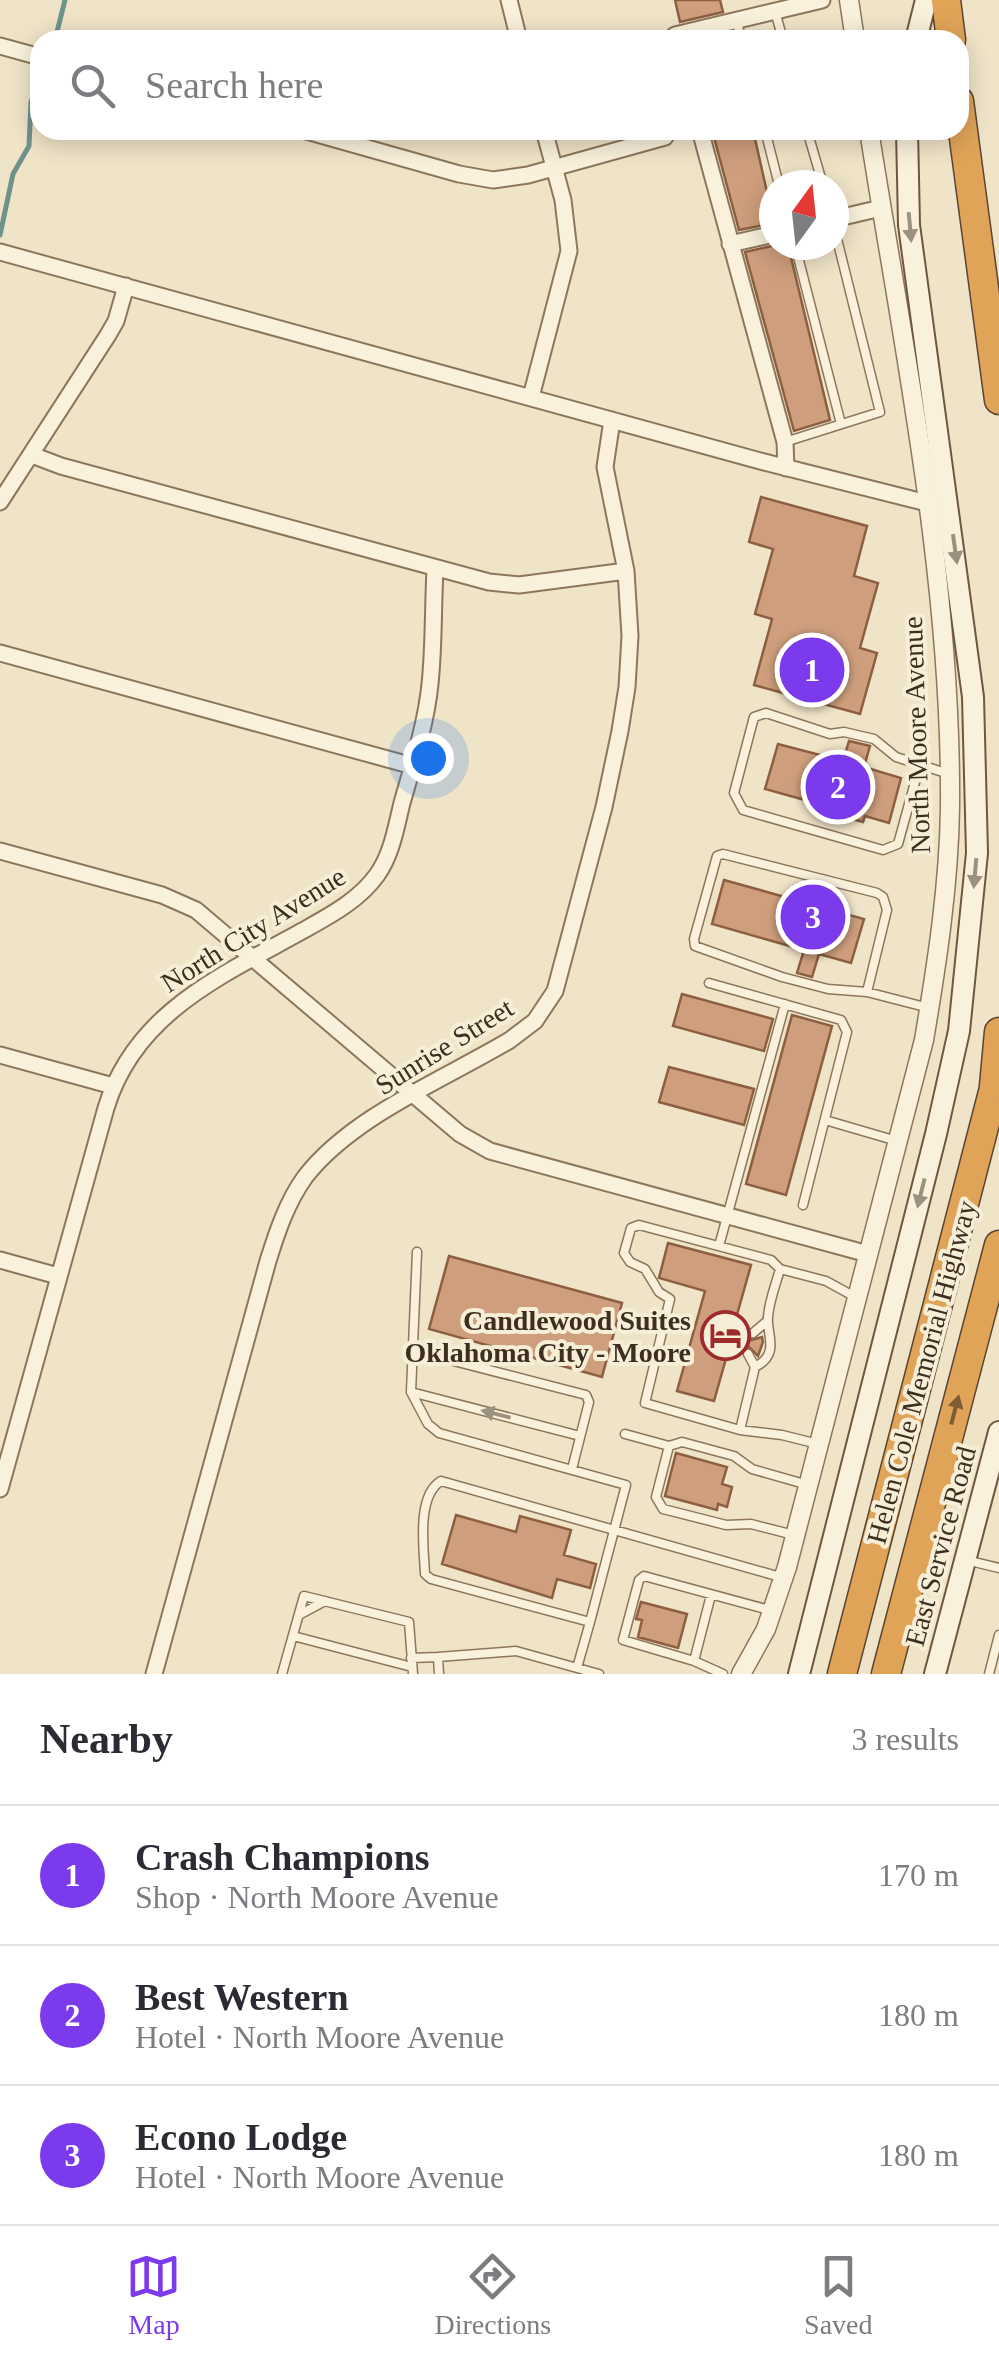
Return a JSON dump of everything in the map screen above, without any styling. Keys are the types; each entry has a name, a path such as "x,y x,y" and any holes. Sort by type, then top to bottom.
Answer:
{"highway":[{"path":"946,0 950,30"},
{"path":"964,140 999,400"},
{"name":"Helen Cole Memorial Highway","path":"842,1674 996,1081 999,1032"},
{"name":"Helen Cole Memorial Highway","path":"886,1674 999,1244"}],"main road":[{"path":"918,30 926,0"},
{"path":"798,1674 955,1048 966,975 976,852 973,697 909,225 907,140"},
{"name":"East Service Road","path":"935,1674 999,1432"}],"street":[{"path":"509,0 516,30"},
{"path":"695,30 822,0"},
{"path":"849,0 854,30"},
{"path":"0,46 30,54"},
{"path":"340,140 480,178 509,179 655,140"},
{"path":"530,397 569,251 563,200 547,140"},
{"path":"703,140 785,442 786,468"},
{"name":"North Moore Avenue","path":"741,1674 773,1611 784,1578 898,1141 929,1008 948,858 947,677 927,504 871,140"},
{"path":"849,216 881,208"},
{"path":"730,244 759,237"},
{"path":"0,252 927,504"},
{"path":"0,502 116,321 126,286"},
{"name":"Sunrise Street","path":"154,1674 268,1262 289,1204 320,1159 346,1136 525,1030 545,1010 555,991 604,807 628,688 626,571 606,467 612,420"},
{"path":"32,455 489,582 519,585 626,571"},
{"name":"North City Avenue","path":"0,1489 112,1086 128,1057 157,1022 208,982 356,898 375,878 390,848 430,687 435,569"},
{"path":"0,653 412,766"},
{"path":"0,850 185,904 212,921 460,1134 490,1151 868,1254"},
{"path":"0,1056 112,1086"},
{"path":"0,1260 58,1276"}],"lane":[{"path":"775,11 780,30"},
{"path":"736,20 739,30"},
{"path":"768,140 776,170"},
{"path":"811,140 818,170"},
{"path":"799,260 841,424"},
{"path":"785,442 880,412 842,260"},
{"path":"920,764 898,844 882,850 743,810 734,794 754,716 766,714 830,734 844,732 874,740 896,757 920,764 950,774"},
{"path":"867,992 887,910 883,897 723,854 718,856 695,946 813,986 867,992 929,1008"},
{"path":"709,982 841,1020 847,1032 802,1205"},
{"path":"719,1246 786,1004"},
{"path":"825,1120 898,1141"},
{"path":"819,1444 740,1430 645,1403 670,1299 660,1292 645,1269 630,1262 624,1254 631,1228 640,1225 771,1260 780,1269 826,1282 857,1298"},
{"path":"416,1252 412,1392 428,1424 439,1433 626,1485 577,1668"},
{"path":"756,1367 762,1365 772,1339 766,1322 780,1269"},
{"path":"753,1333 766,1322"},
{"path":"412,1350 586,1396 590,1402 572,1469"},
{"path":"748,1354 749,1362 756,1367"},
{"path":"740,1430 756,1367"},
{"path":"412,1392 580,1436"},
{"path":"625,1434 669,1446 682,1442 734,1456 752,1469 808,1485"},
{"path":"669,1446 656,1496 663,1508 726,1525 750,1524 795,1536"},
{"path":"590,1622 430,1579 426,1574 422,1525 434,1485 442,1481 784,1578"},
{"path":"966,1560 999,1568"},
{"path":"723,1674 694,1661 624,1642 640,1578 773,1611"},
{"path":"694,1661 710,1594"},
{"path":"282,1674 304,1596 409,1622 412,1666"},
{"path":"298,1615 325,1601"},
{"path":"989,1674 999,1635"},
{"path":"293,1636 412,1666 438,1657 516,1651 599,1674"},
{"path":"438,1657 440,1674"},
{"path":"554,1674 557,1664"}],"building":[{"path":"675,0 720,0 723,12 680,22"},
{"path":"715,140 755,140 762,170 759,170 759,226 739,230"},
{"path":"759,249 759,260 792,260 830,420 794,431 745,252"},
{"path":"761,497 867,526 854,576 878,583 860,648 877,653 860,714 754,685 772,619 755,614 773,549 749,542"},
{"path":"849,741 870,746 864,767 901,778 889,823 865,816 863,822 818,810 819,804 765,789 778,744 843,761"},
{"path":"724,880 864,919 851,963 819,954 812,977 797,973 804,950 712,924"},
{"path":"682,994 773,1019 764,1051 673,1026"},
{"path":"792,1015 832,1026 786,1195 746,1184"},
{"path":"669,1067 754,1089 744,1125 659,1102"},
{"path":"668,1243 751,1265 733,1329 746,1332 751,1340 762,1337 763,1342 758,1356 749,1347 741,1351 729,1348 714,1401 677,1391 705,1291 659,1278"},
{"path":"449,1256 622,1303 602,1377 429,1329"},
{"path":"676,1453 727,1467 722,1484 732,1487 727,1507 718,1504 717,1510 665,1496"},
{"path":"456,1515 516,1532 520,1516 571,1530 564,1555 596,1564 590,1588 557,1579 552,1598 442,1564"},
{"path":"641,1602 687,1614 678,1648 638,1637 642,1620 636,1619"}],"waterway":[{"path":"58,30 65,0"},
{"path":"0,235 13,174 29,146 30,124"}],"place":[{"name":"Crash Champions","path":"812,670"},
{"name":"Best Western","path":"838,787"},
{"name":"Econo Lodge","path":"813,917"},
{"name":"Candlewood Suites Oklahoma City - Moore","path":"726,1336"}]}
